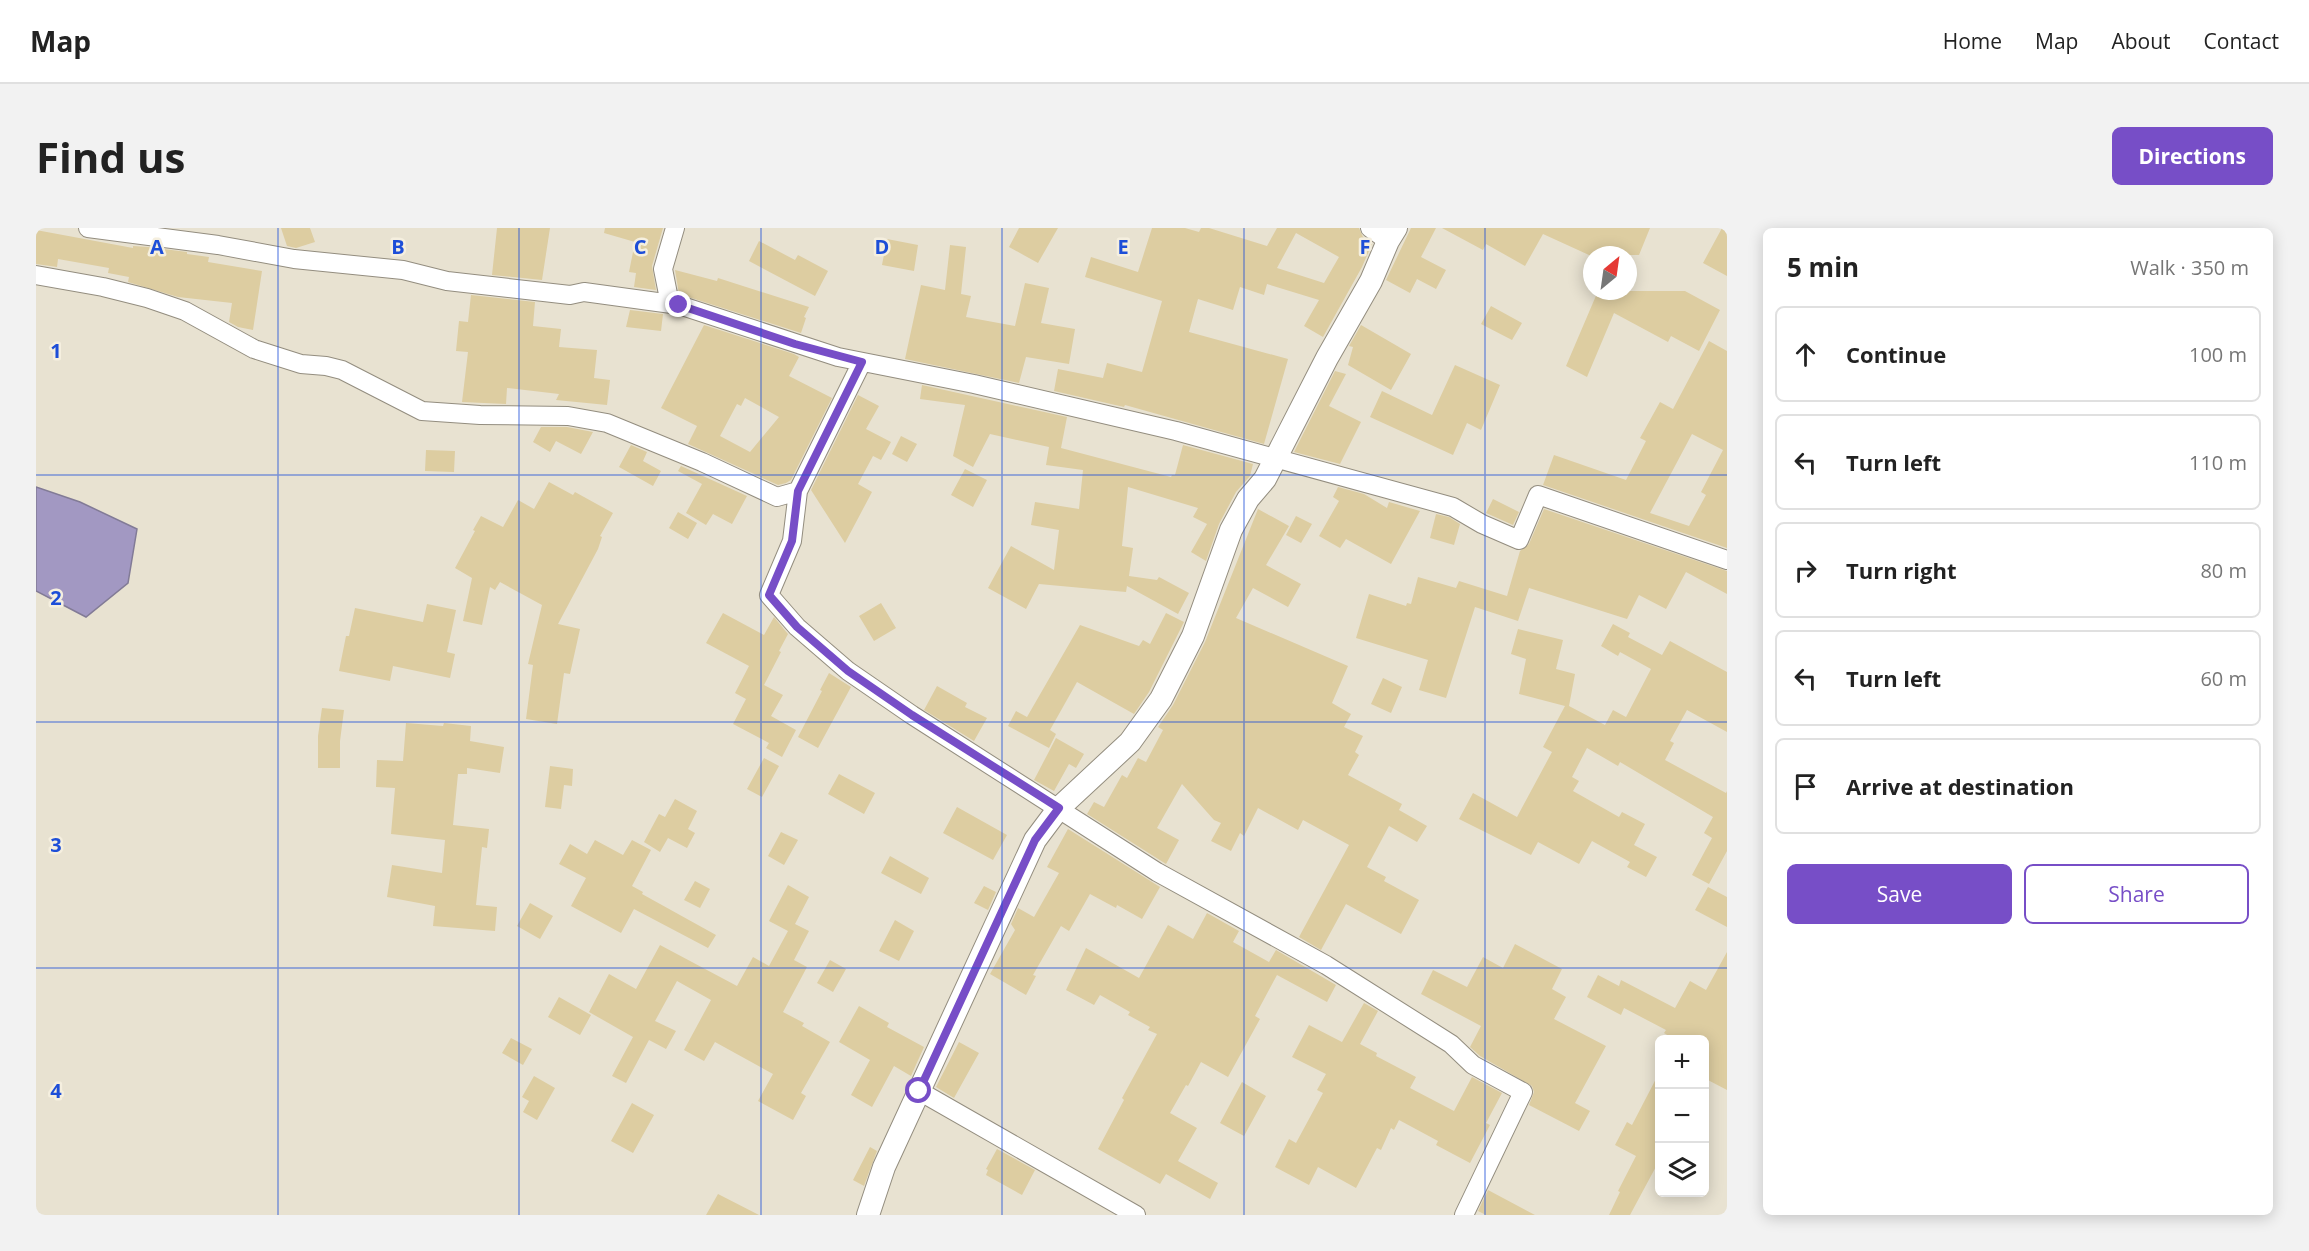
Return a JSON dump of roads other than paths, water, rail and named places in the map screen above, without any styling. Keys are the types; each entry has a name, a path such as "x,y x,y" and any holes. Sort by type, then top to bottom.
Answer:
{"street":[{"path":"88,228 218,245 294,259 403,270 447,281 570,295 584,292 670,303 806,348 1176,431 1453,507 1482,524 1519,540 1538,495 1727,560"},
{"path":"670,303 663,269 675,228"},
{"path":"867,1215 884,1167 1035,840 1059,808 1130,742 1161,699 1193,636 1231,530 1248,499 1265,478 1371,280 1385,232"},
{"path":"36,275 104,287 147,298 175,308 254,349 301,364 342,370 422,411 480,415 568,416 607,423 702,462 777,497 798,491"},
{"path":"862,362 798,491 792,541 769,595 797,627 848,671 912,715 1157,872 1326,965 1451,1044 1473,1065 1522,1092 1464,1215"},
{"path":"919,1091 1136,1215"}]}
